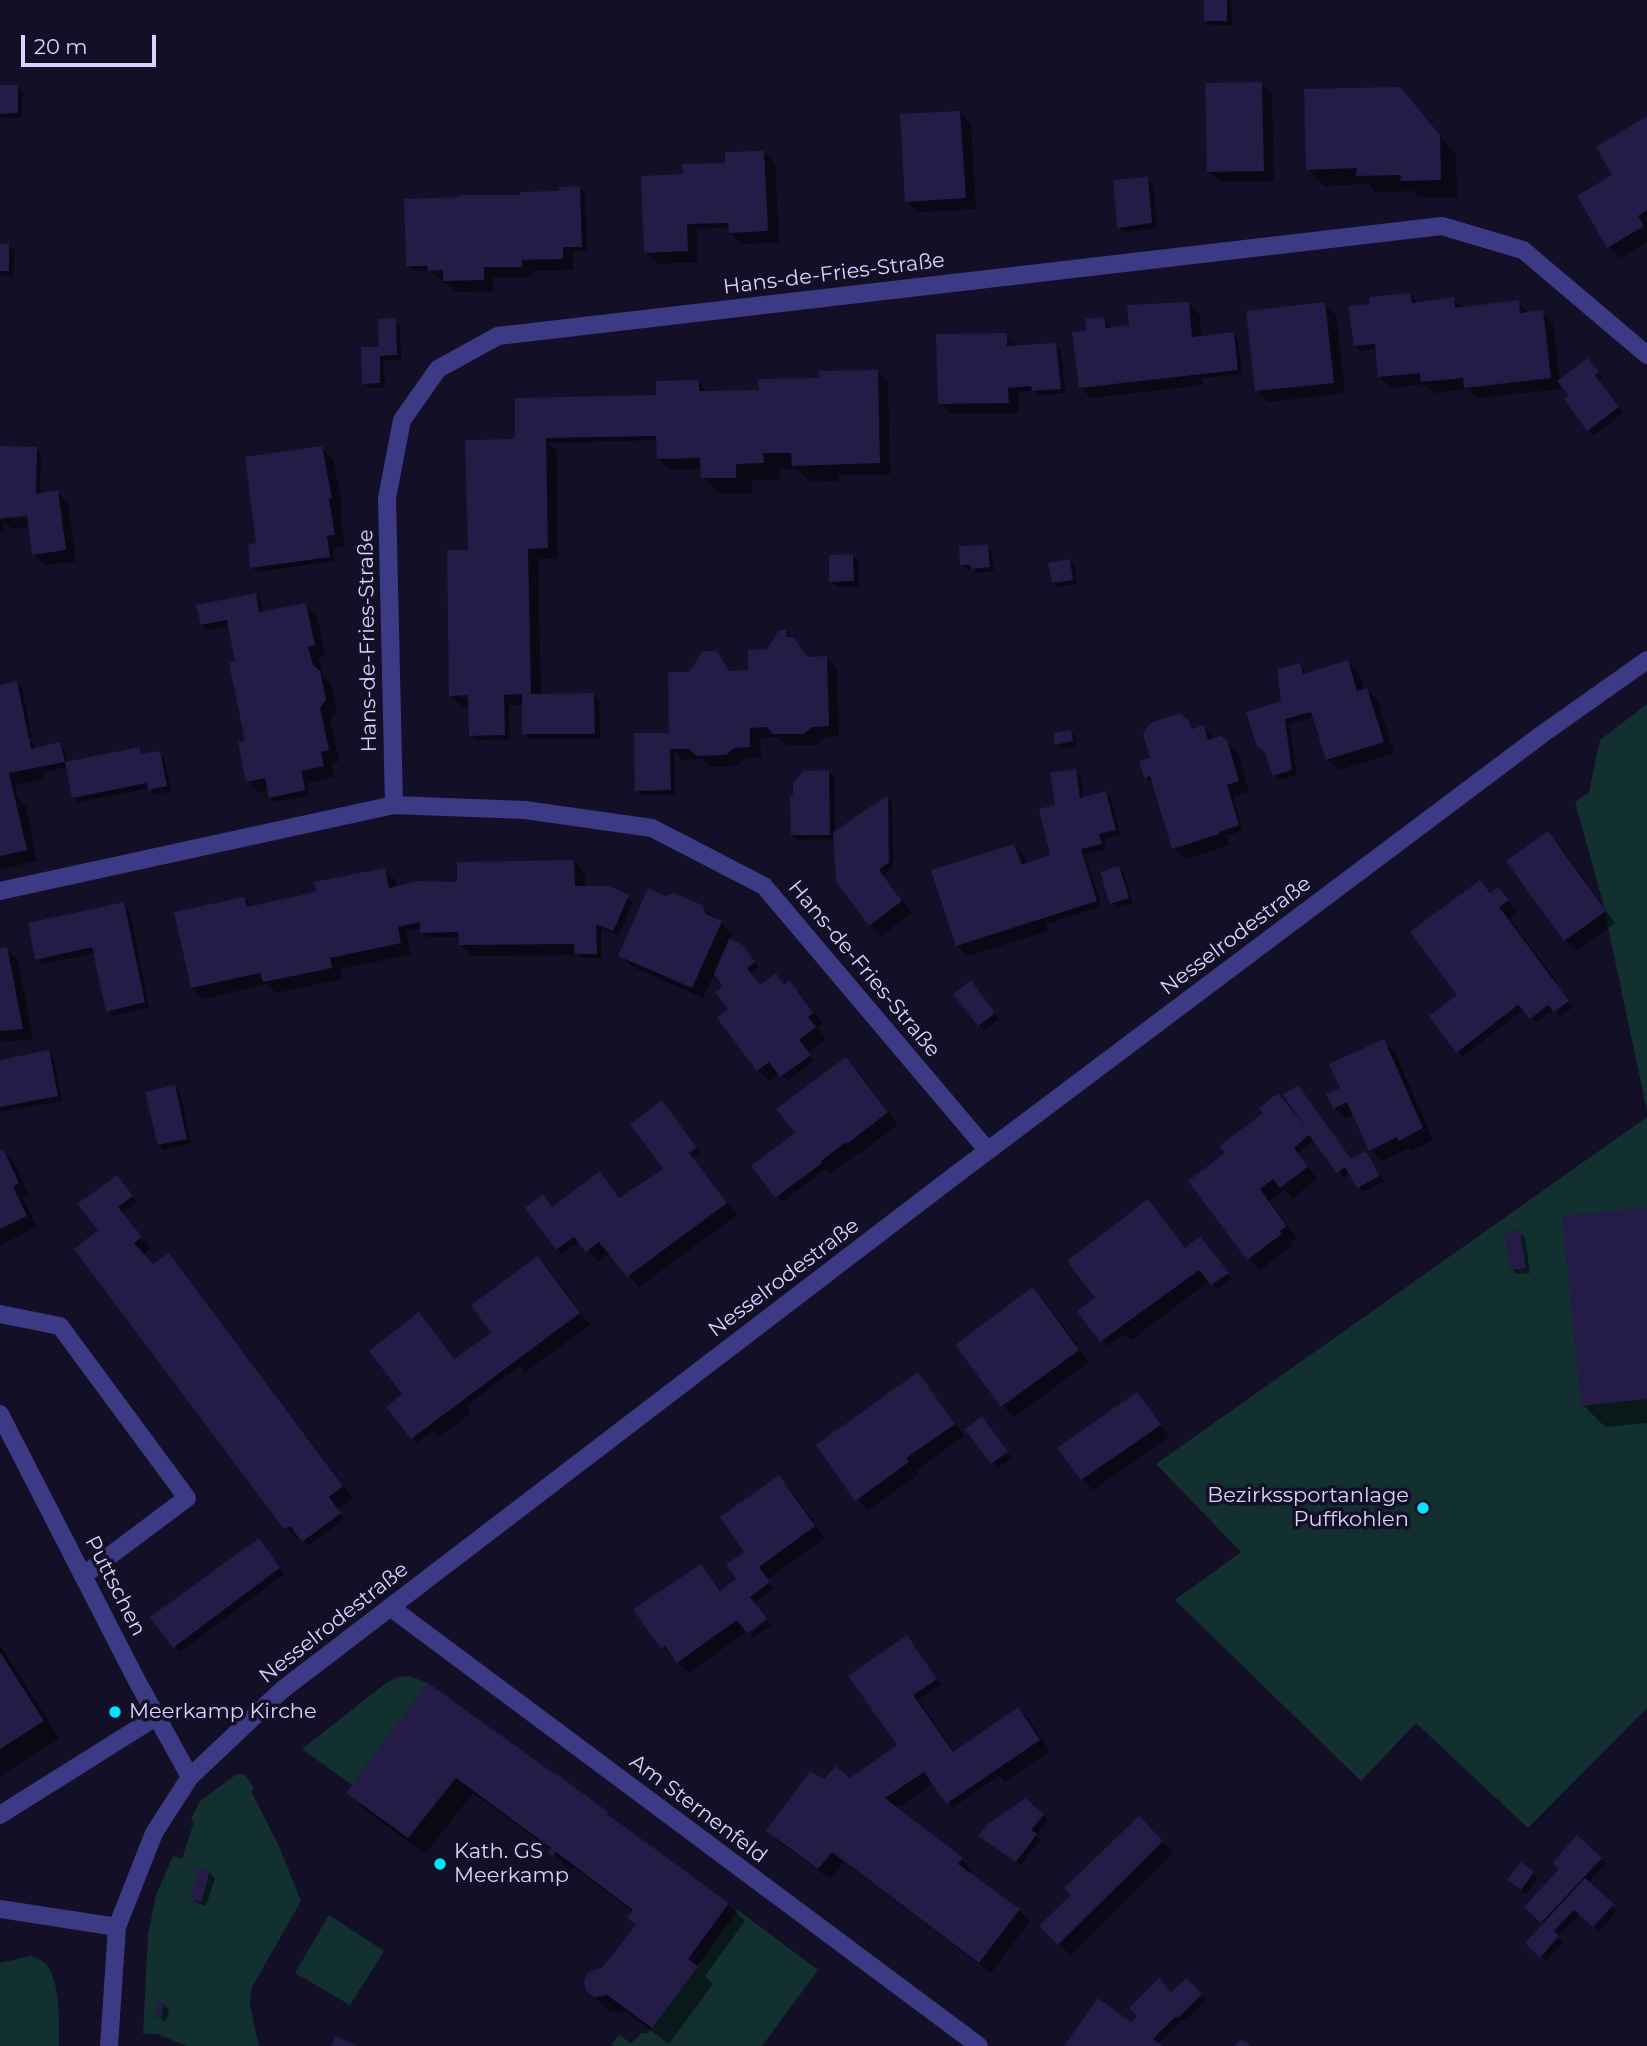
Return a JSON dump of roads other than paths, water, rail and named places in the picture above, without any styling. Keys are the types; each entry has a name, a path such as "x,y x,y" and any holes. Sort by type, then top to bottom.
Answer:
{"street":[{"name":"Hans-de-Fries-Straße","path":"394,804 387,498 402,420 438,369 498,337 1442,226 1523,250 1647,355"},
{"name":"Nesselrodestraße","path":"109,2046 117,1927 154,1833 190,1777 282,1690 988,1151 1541,734 1647,660"},
{"name":"Hans-de-Fries-Straße","path":"0,891 394,804 525,810 652,828 764,886 988,1151"},
{"path":"0,1314 60,1326 187,1497 84,1575"},
{"name":"Puttschen","path":"0,1414 156,1717 190,1777"},
{"name":"Am Sternenfeld","path":"390,1607 979,2046"},
{"path":"0,1815 156,1717"},
{"path":"0,1909 117,1927"}],"place":[{"name":"Bezirkssportanlage Puffkohlen","path":"1423,1508"},
{"name":"Meerkamp Kirche","path":"115,1712"},
{"name":"Kath. GS Meerkamp","path":"440,1864"}]}
